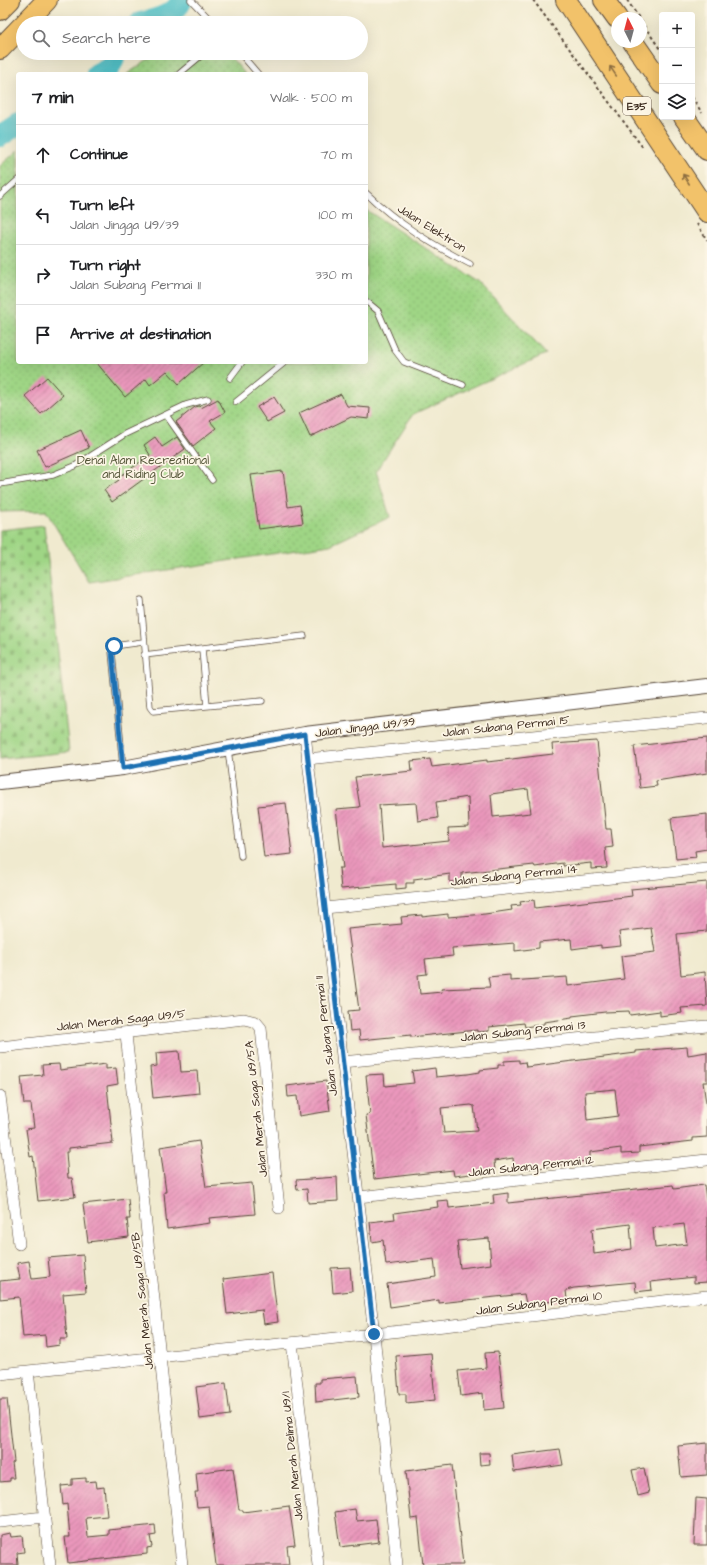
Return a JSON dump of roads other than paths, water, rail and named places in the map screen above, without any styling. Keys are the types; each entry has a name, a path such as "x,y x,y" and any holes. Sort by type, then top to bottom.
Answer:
{"highway":[{"path":"0,10 10,0"},
{"path":"32,16 47,0"},
{"name":"E35","path":"566,0 701,217"},
{"path":"604,0 613,12"},
{"path":"0,49 16,32"},
{"name":"E35","path":"637,48 659,80"},
{"path":"695,119 707,150"}],"street":[{"name":"Jalan Jingga U9/39","path":"0,782 123,768 305,734 707,686"},
{"name":"Jalan Subang Permai 15","path":"307,759 707,718"},
{"name":"Jalan Subang Permai 11","path":"305,734 374,1334 397,1565"},
{"name":"Jalan Subang Permai 14","path":"325,908 707,868"},
{"name":"Jalan Merah Saga U9/5","path":"0,1047 126,1034 244,1019"},
{"name":"Jalan Merah Saga U9/5A","path":"244,1019 256,1022 261,1028 279,1208"},
{"name":"Jalan Subang Permai 13","path":"342,1062 707,1026"},
{"name":"Jalan Merah Saga U9/5B","path":"126,1034 182,1565"},
{"path":"0,1096 19,1244"},
{"name":"Jalan Subang Permai 12","path":"358,1197 707,1160"},
{"name":"Jalan Subang Permai 10","path":"0,1374 374,1334 707,1296"},
{"name":"Jalan Merah Delima U9/1","path":"292,1343 318,1565"},
{"path":"28,1371 50,1565"},
{"path":"0,1522 44,1517"}],"lane":[{"path":"192,0 206,16"},
{"path":"181,72 196,60"},
{"path":"246,60 256,72"},
{"path":"0,196 16,182"},
{"name":"Jalan Elektron","path":"368,195 387,214 428,242 470,264"},
{"path":"368,303 378,311 396,350 404,362 463,385"},
{"path":"230,378 240,364"},
{"path":"236,402 284,364"},
{"path":"0,484 53,475 75,466 125,434 186,405 208,399"},
{"path":"166,415 212,480"},
{"path":"141,600 144,655 150,707 153,711 262,701"},
{"path":"144,655 304,636"},
{"path":"123,768 112,652 114,646 143,642"},
{"path":"202,649 207,706"},
{"path":"228,749 241,856"}],"waterway":[{"path":"164,16 175,10 182,0"},
{"path":"101,72 110,67 113,60"},
{"path":"0,136 16,125"}],"park label":[{"name":"Denai Alam Recreational and Riding Club","path":"143,467"}]}
